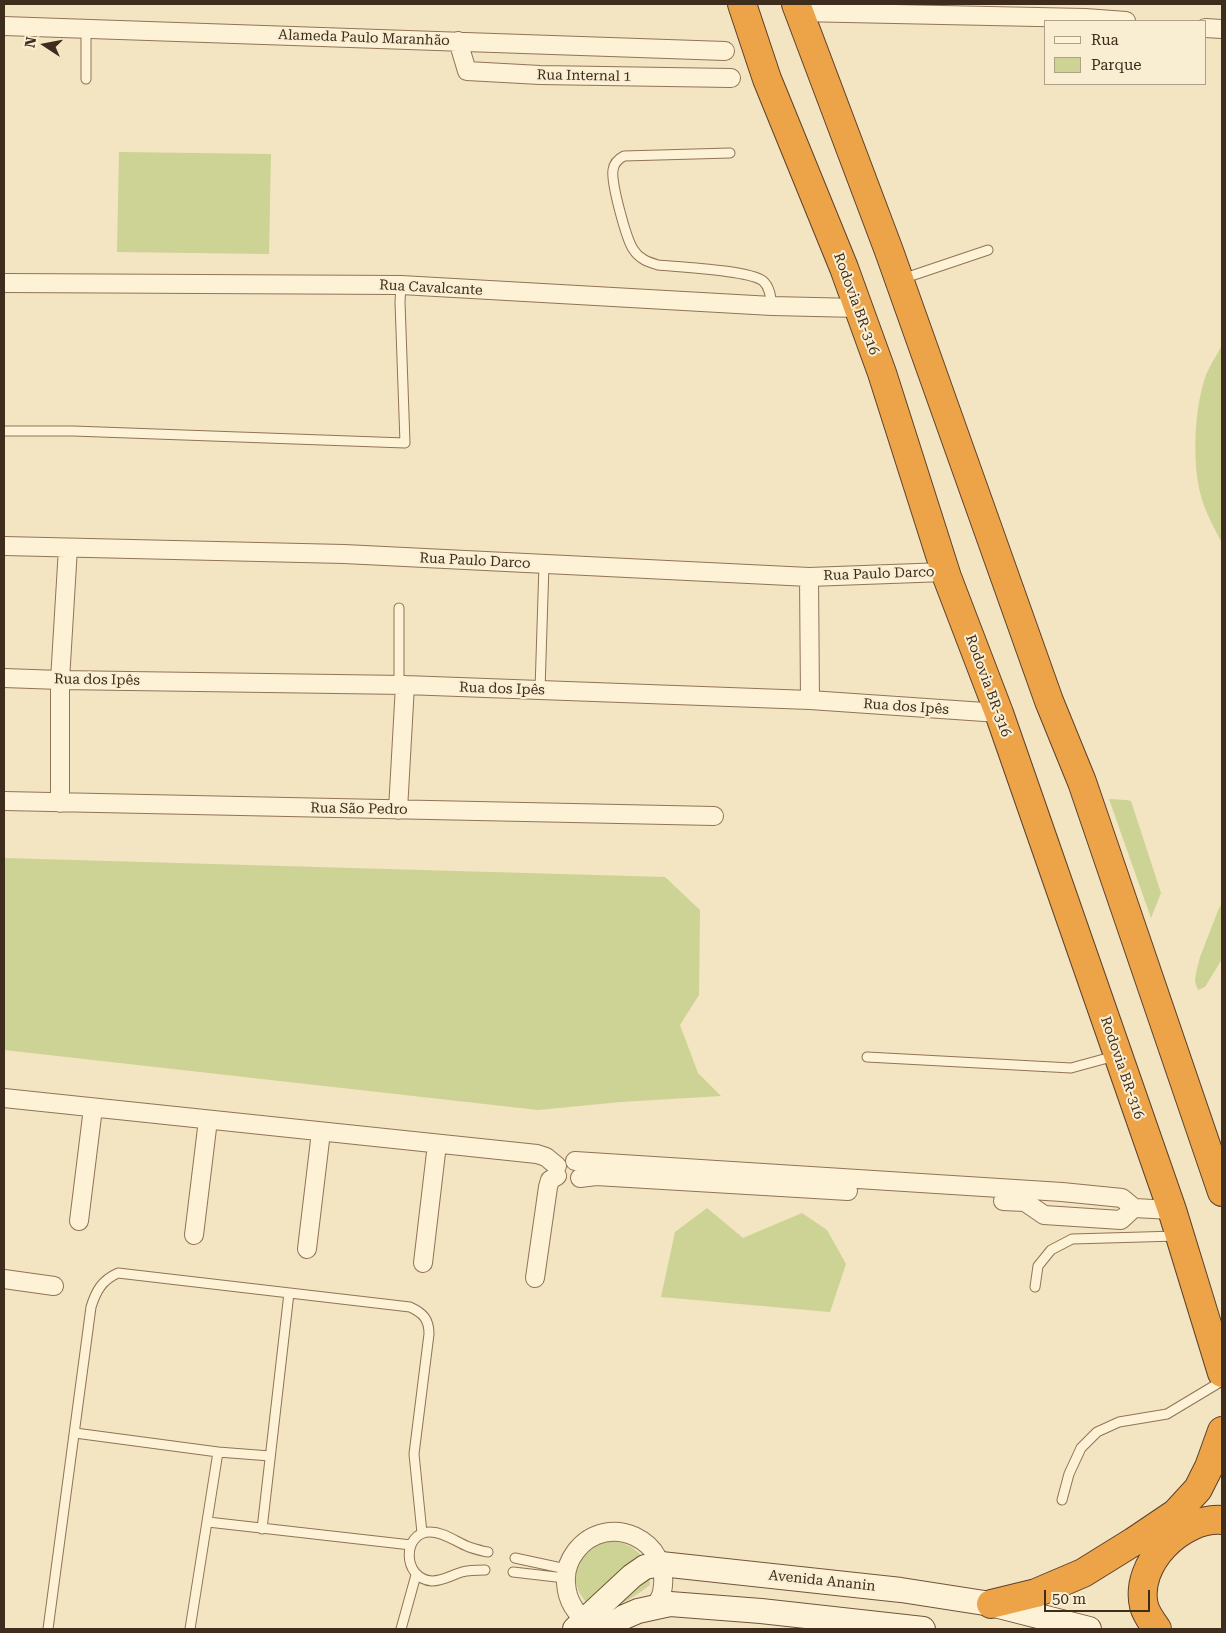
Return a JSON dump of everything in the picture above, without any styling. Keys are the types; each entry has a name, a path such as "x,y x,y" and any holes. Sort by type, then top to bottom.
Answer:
{"highway":[{"name":"Rodovia BR-316","path":"742,4 767,79 882,373 946,572 999,714 1172,1210 1222,1373"},
{"path":"798,8 899,280 1049,701 1082,782 1217,1159 1222,1192"},
{"path":"991,1604 1036,1593 1083,1573 1176,1513 1198,1489 1209,1468 1222,1431"},
{"path":"1157,1629 1144,1606 1143,1588 1145,1574 1152,1561 1159,1551 1174,1537 1203,1522 1222,1520"}],"main road":[{"name":"Avenida Ananin","path":"587,1626 632,1576 645,1567 661,1564 901,1590 991,1604 1089,1629"},
{"path":"607,1629 624,1617 656,1606 670,1604 862,1626 923,1629"}],"street":[{"path":"798,8 1112,20"},
{"name":"Alameda Paulo Maranhão","path":"4,26 725,52"},
{"path":"1206,28 1222,29"},
{"name":"Rua Internal 1","path":"458,42 467,71 540,75 732,78"},
{"name":"Rua Cavalcante","path":"4,283 401,285 772,306 858,308"},
{"name":"Rua Paulo Darco","path":"4,546 344,554 808,576 946,572"},
{"path":"60,803 60,680 68,548"},
{"path":"808,576 810,700"},
{"name":"Rua dos Ipês","path":"4,678 402,685 810,700 999,714"},
{"path":"398,810 402,685"},
{"name":"Rua São Pedro","path":"4,801 714,816"},
{"path":"4,1098 537,1154 546,1157 557,1171 559,1180 568,1185 577,1182 580,1178 581,1168 575,1160"},
{"path":"79,1221 93,1108"},
{"path":"194,1235 208,1120"},
{"path":"307,1249 321,1132"},
{"path":"423,1263 437,1144"},
{"path":"535,1278 548,1187 550,1180 565,1160 1025,1196 1044,1215 1121,1220 1134,1208"},
{"path":"580,1178 596,1176 1025,1196 1094,1196 1122,1198 1134,1208 1172,1210"},
{"path":"1092,1219 1094,1196"},
{"path":"4,1281 54,1286"},
{"path":"587,1626 573,1608 566,1594 566,1573 572,1556 580,1545 592,1537 605,1532 619,1531 632,1534 644,1541 654,1551 661,1564 664,1578 662,1593 656,1606"}],"lane":[{"path":"86,28 86,79"},
{"path":"730,153 624,156 616,160 613,170 614,186 624,226 633,249 644,261 658,265 746,274 763,281 771,294 772,306"},
{"path":"899,280 988,250"},
{"path":"4,431 83,431 405,443 401,285"},
{"path":"540,690 544,564"},
{"path":"399,608 402,685"},
{"path":"867,1057 1071,1068 1118,1056"},
{"path":"1035,1287 1038,1266 1051,1250 1072,1239 1180,1236"},
{"path":"48,1629 91,1307 95,1296 105,1280 118,1273 410,1307 423,1314 427,1319 429,1334 414,1454 422,1533"},
{"path":"262,1528 289,1293"},
{"path":"1062,1500 1069,1474 1081,1448 1097,1432 1119,1422 1167,1414 1222,1381"},
{"path":"75,1433 218,1452 270,1456"},
{"path":"190,1629 218,1452"},
{"path":"208,1522 411,1545"},
{"path":"485,1570 461,1572 448,1578 432,1581 416,1575 408,1558 411,1545 422,1533 439,1532 472,1548 488,1552"},
{"path":"516,1558 566,1573"},
{"path":"513,1572 566,1573"},
{"path":"401,1629 416,1575"}],"green space":[{"path":"119,152 271,154 269,254 117,252"},
{"path":"1222,345 1222,543 1207,514 1199,490 1195,443 1197,414 1202,387"},
{"path":"1109,799 1131,801 1161,893 1151,918"},
{"path":"4,858 665,877 700,910 699,995 680,1025 698,1073 721,1096 621,1102 538,1110 4,1050"},
{"path":"1222,904 1222,959 1205,987 1198,990 1195,982 1200,957"},
{"path":"707,1208 743,1238 802,1213 827,1230 846,1264 830,1312 661,1297 675,1232"},
{"path":"614,1541 629,1546 642,1556 588,1604 576,1584 575,1577 578,1562 582,1555 591,1547"},
{"path":"649,1577 650,1585 640,1593 624,1602 606,1607"}]}
